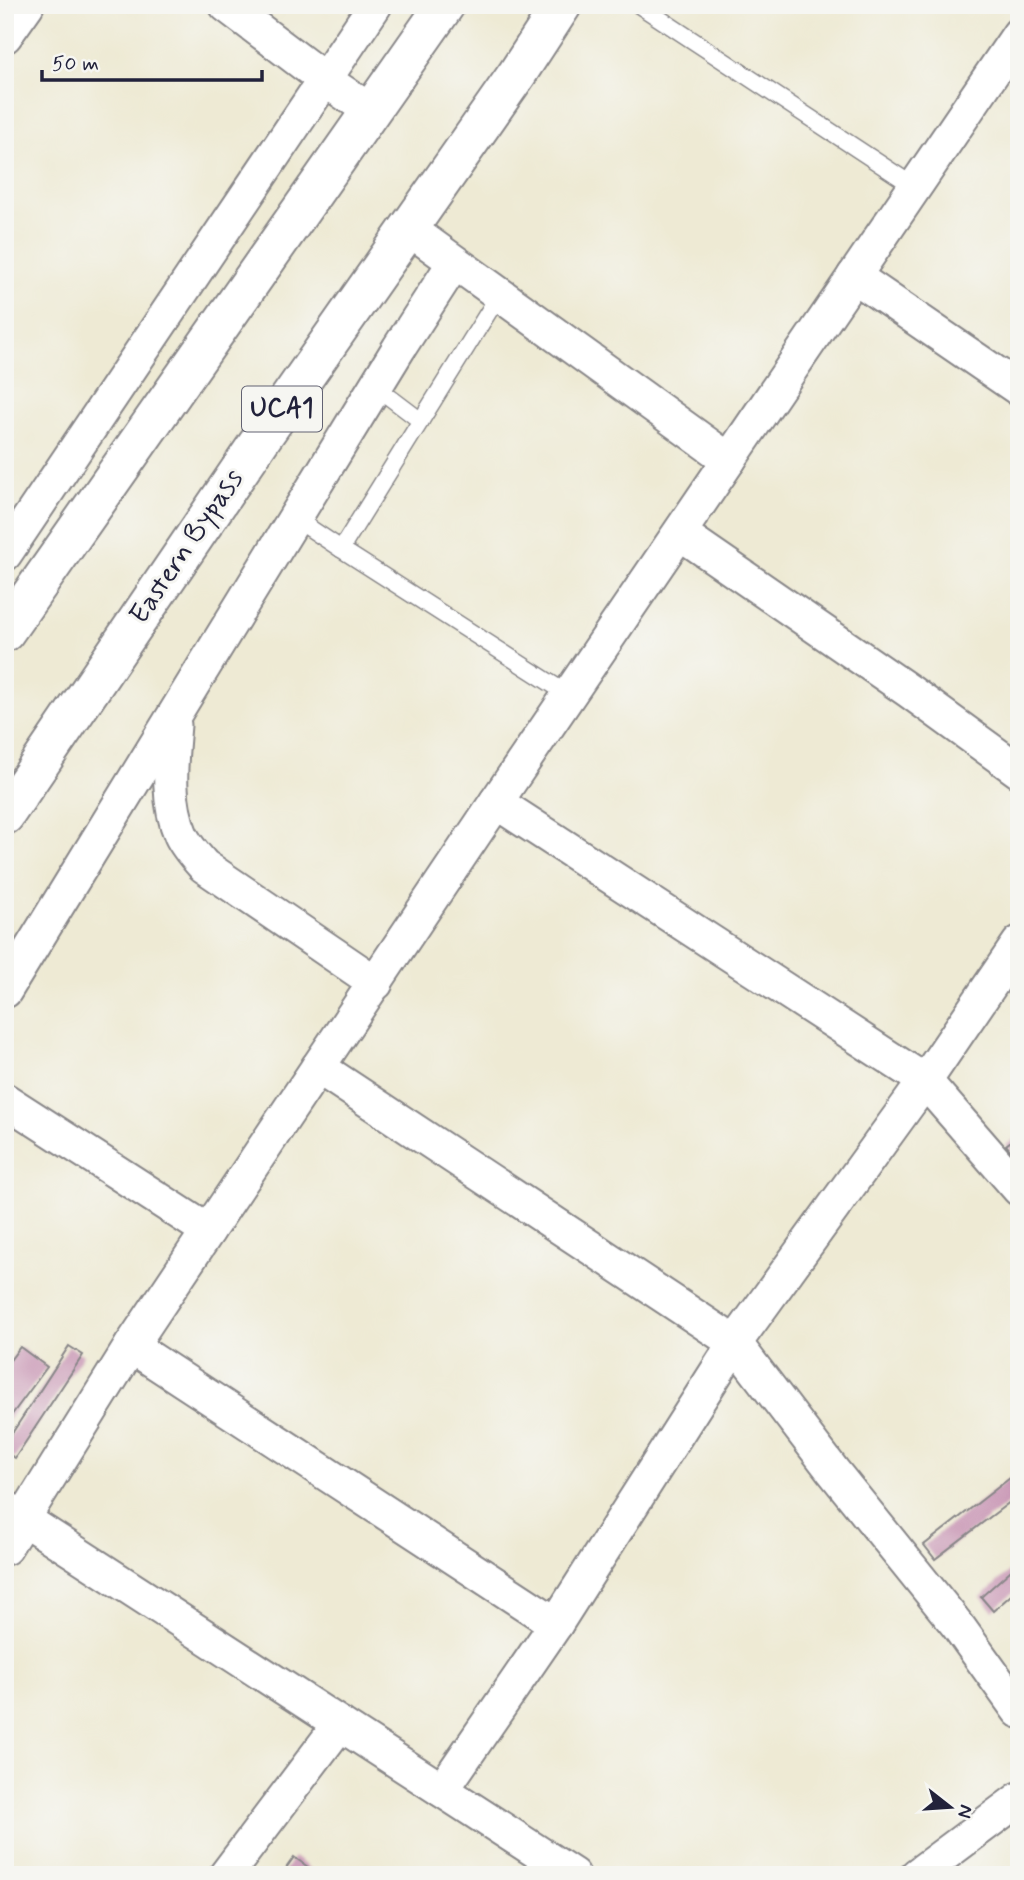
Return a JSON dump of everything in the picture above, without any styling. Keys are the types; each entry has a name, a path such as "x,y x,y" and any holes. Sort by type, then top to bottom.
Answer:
{"main road":[{"path":"5,632 445,5"},
{"name":"Eastern Bypass","path":"5,814 562,5"}],"street":[{"path":"5,36 27,5"},
{"path":"226,5 325,80 371,111"},
{"path":"5,554 375,5"},
{"path":"5,1548 14,1513 131,1346 496,802 1019,33"},
{"path":"409,229 729,460"},
{"path":"5,991 454,263"},
{"path":"854,276 1019,389"},
{"path":"680,533 898,683 1019,771"},
{"path":"174,719 170,773 173,807 181,835 190,850 204,866 376,983"},
{"path":"496,802 925,1081 1019,1189"},
{"path":"442,1790 556,1624 735,1343 925,1081 1019,943"},
{"path":"318,1067 735,1343 841,1482 958,1626 1019,1711"},
{"path":"5,1100 208,1231"},
{"path":"131,1346 556,1624"},
{"path":"14,1513 572,1875"},
{"path":"226,1875 340,1724"},
{"path":"917,1875 1019,1799"}],"lane":[{"path":"639,5 657,9 915,187"},
{"path":"341,549 499,295"},
{"path":"376,387 421,421"},
{"path":"296,519 569,695"}],"building":[{"path":"1019,1135 1019,1161 1006,1145"},
{"path":"69,1346 83,1355 15,1458 5,1452 5,1444"},
{"path":"20,1347 47,1367 5,1424 5,1367"},
{"path":"1019,1471 1019,1495 935,1559 924,1545"},
{"path":"1019,1563 1019,1588 993,1611 981,1597"},
{"path":"294,1857 319,1875 290,1875 284,1871"}]}
